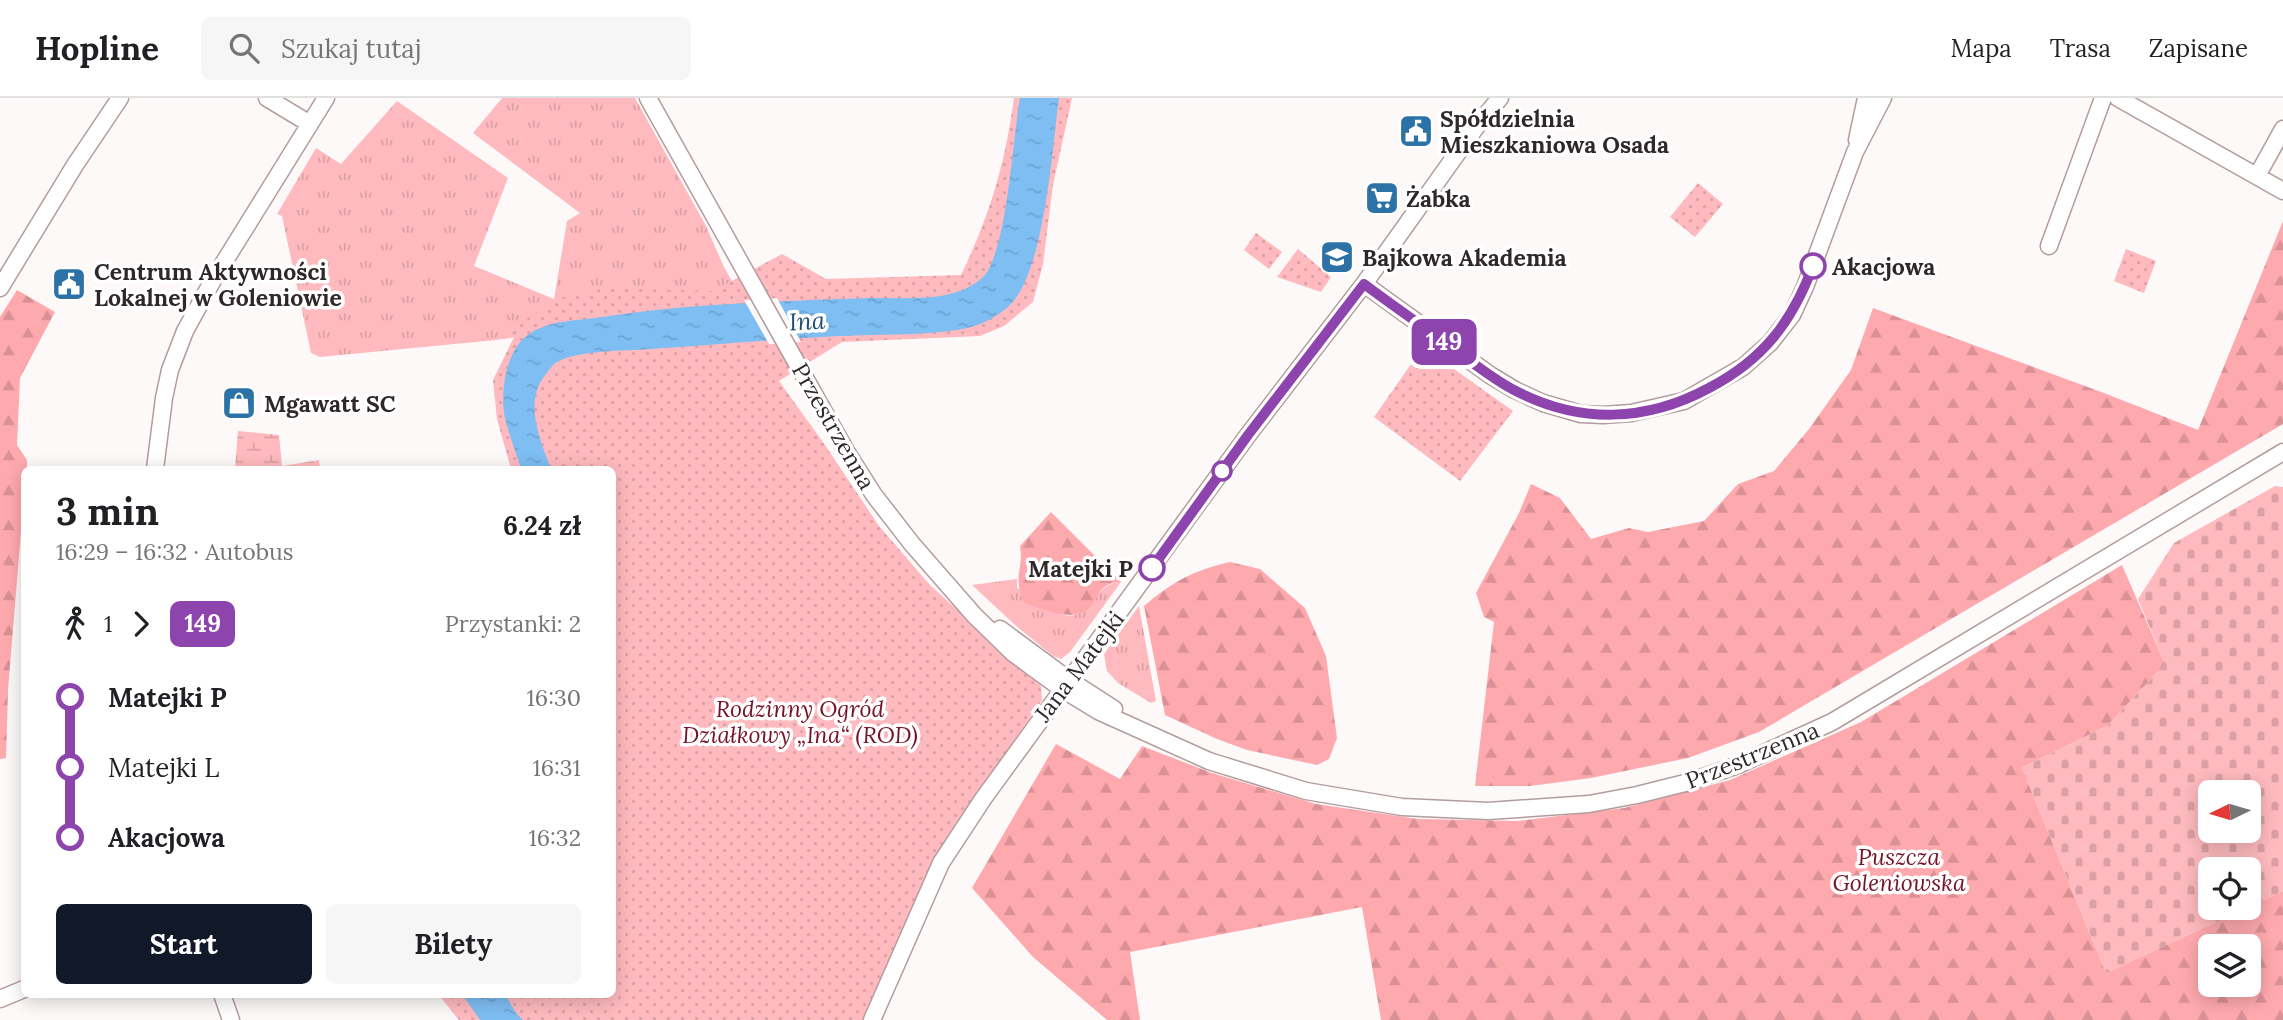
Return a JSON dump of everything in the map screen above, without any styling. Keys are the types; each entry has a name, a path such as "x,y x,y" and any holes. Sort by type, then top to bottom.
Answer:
{"street":[{"path":"0,288 75,165 120,98"},
{"path":"267,98 310,124"},
{"path":"155,466 164,393 185,331 213,280 326,98"},
{"name":"Przestrzenna","path":"648,98 846,451 874,495 912,544 974,615 1013,653 1065,685 1098,711 1209,761 1306,791 1402,807 1461,811 1538,809 1589,804 1689,782 1738,765 1832,722 2283,452"},
{"name":"Jana Matejki","path":"872,1020 941,863 983,799 1248,435 1364,284 1446,167 1500,98"},
{"path":"1855,152 1866,98"},
{"path":"1364,284 1490,375 1543,403 1581,414 1603,415 1632,414 1684,401 1744,368 1780,331 1791,315 1805,287 1855,152 1883,98"},
{"path":"2049,246 2103,98"},
{"path":"2118,98 2283,191"},
{"path":"2257,176 2283,129"},
{"path":"0,999 21,990"},
{"path":"223,998 231,1020"}],"green space":[{"path":"502,98 635,98 706,226 744,303 496,340 320,357 311,353 282,216 277,214 316,148 341,164 397,101 508,178 474,266 554,299 567,221 580,213 473,133"},
{"name":"Rodzinny Ogród Działkowy „Ina“ (ROD)","path":"1014,98 1072,98 1053,185 1043,264 1033,302 1004,326 980,336 842,342 779,381 879,526 930,585 1041,686 1042,700 935,856 865,1020 459,1020 441,998 616,998 616,466 510,466 497,419 493,380 514,337 500,339 554,299 606,288 713,291 782,254 826,279 961,275 995,189"},
{"path":"1698,183 1723,204 1695,237 1670,217"},
{"path":"2283,221 2283,424 1759,732 1688,758 1591,778 1530,786 1475,786 1494,622 1484,617 1476,593 1519,513 1531,484 1560,498 1591,539 1629,528 1648,532 1704,521 1738,484 1774,471 1809,429 1851,370 1873,308 2198,430"},
{"path":"1256,233 1282,252 1269,269 1244,250"},
{"path":"1298,249 1331,277 1321,292 1277,277"},
{"path":"2126,249 2156,261 2144,293 2114,281"},
{"path":"17,290 55,312 20,378 17,445 27,460 27,466 21,466 21,532 8,690 6,758 0,759 0,317"},
{"path":"1423,347 1513,411 1460,481 1374,417"},
{"path":"238,431 279,435 282,466 235,466"},
{"path":"319,460 320,466 282,466"},
{"path":"2275,486 2283,487 2283,891 2261,901 2261,857 2198,857 2198,920 2221,920 2106,973 2022,768 2107,726 2165,664 2138,599 2174,543"},
{"path":"1051,512 1121,582 1105,586 1090,607 1079,614 1058,614 1024,603 1021,593 1020,546"},
{"path":"1230,562 1260,569 1305,608 1326,656 1337,738 1329,759 1317,765 1247,750 1165,715 1144,606 1184,578"},
{"name":"Puszcza Goleniowska","path":"2122,565 2165,664 2107,726 2022,768 2106,973 2220,920 2261,920 2261,901 2283,891 2283,1020 1381,1020 1362,907 1130,952 1140,1020 1107,1020 1033,957 972,888 1056,744 1120,779 1142,746 1212,773 1316,804 1418,819 1517,821 1624,808 1730,780 1861,722"},
{"path":"1017,579 1017,588 1051,610 1068,616 1084,610 1103,589 1121,582 1070,652 1061,659 1053,656 1014,624 972,585"},
{"path":"1139,606 1156,701 1151,703 1118,683 1107,671 1104,654"}],"water":[{"name":"Ina","path":"1020,98 1059,98 1050,177 1039,238 1021,289 1009,306 1000,313 973,327 953,331 816,337 615,351 566,358 550,369 539,385 536,396 536,421 550,466 520,466 505,418 503,398 512,355 532,332 567,321 697,306 801,300 914,298 957,292 982,278 991,265 998,246 1008,194"},
{"path":"465,998 507,998 523,1020 480,1020"}],"pier":[{"path":"777,298 801,342 769,344 744,300"}],"bus line":[{"name":"149","path":"1152,568 1248,435 1364,284 1515,390 1543,403 1581,414 1632,414 1684,401 1744,368 1770,343 1791,315 1813,266"}],"place":[{"name":"Spółdzielnia Mieszkaniowa Osada","path":"1416,131"},
{"name":"Żabka","path":"1382,198"},
{"name":"Bajkowa Akademia","path":"1337,257"},
{"name":"Akacjowa","path":"1813,266"},
{"name":"Centrum Aktywności Lokalnej w Goleniowie","path":"69,284"},
{"name":"Mgawatt SC","path":"239,403"},
{"name":"Matejki P","path":"1152,568"}]}
